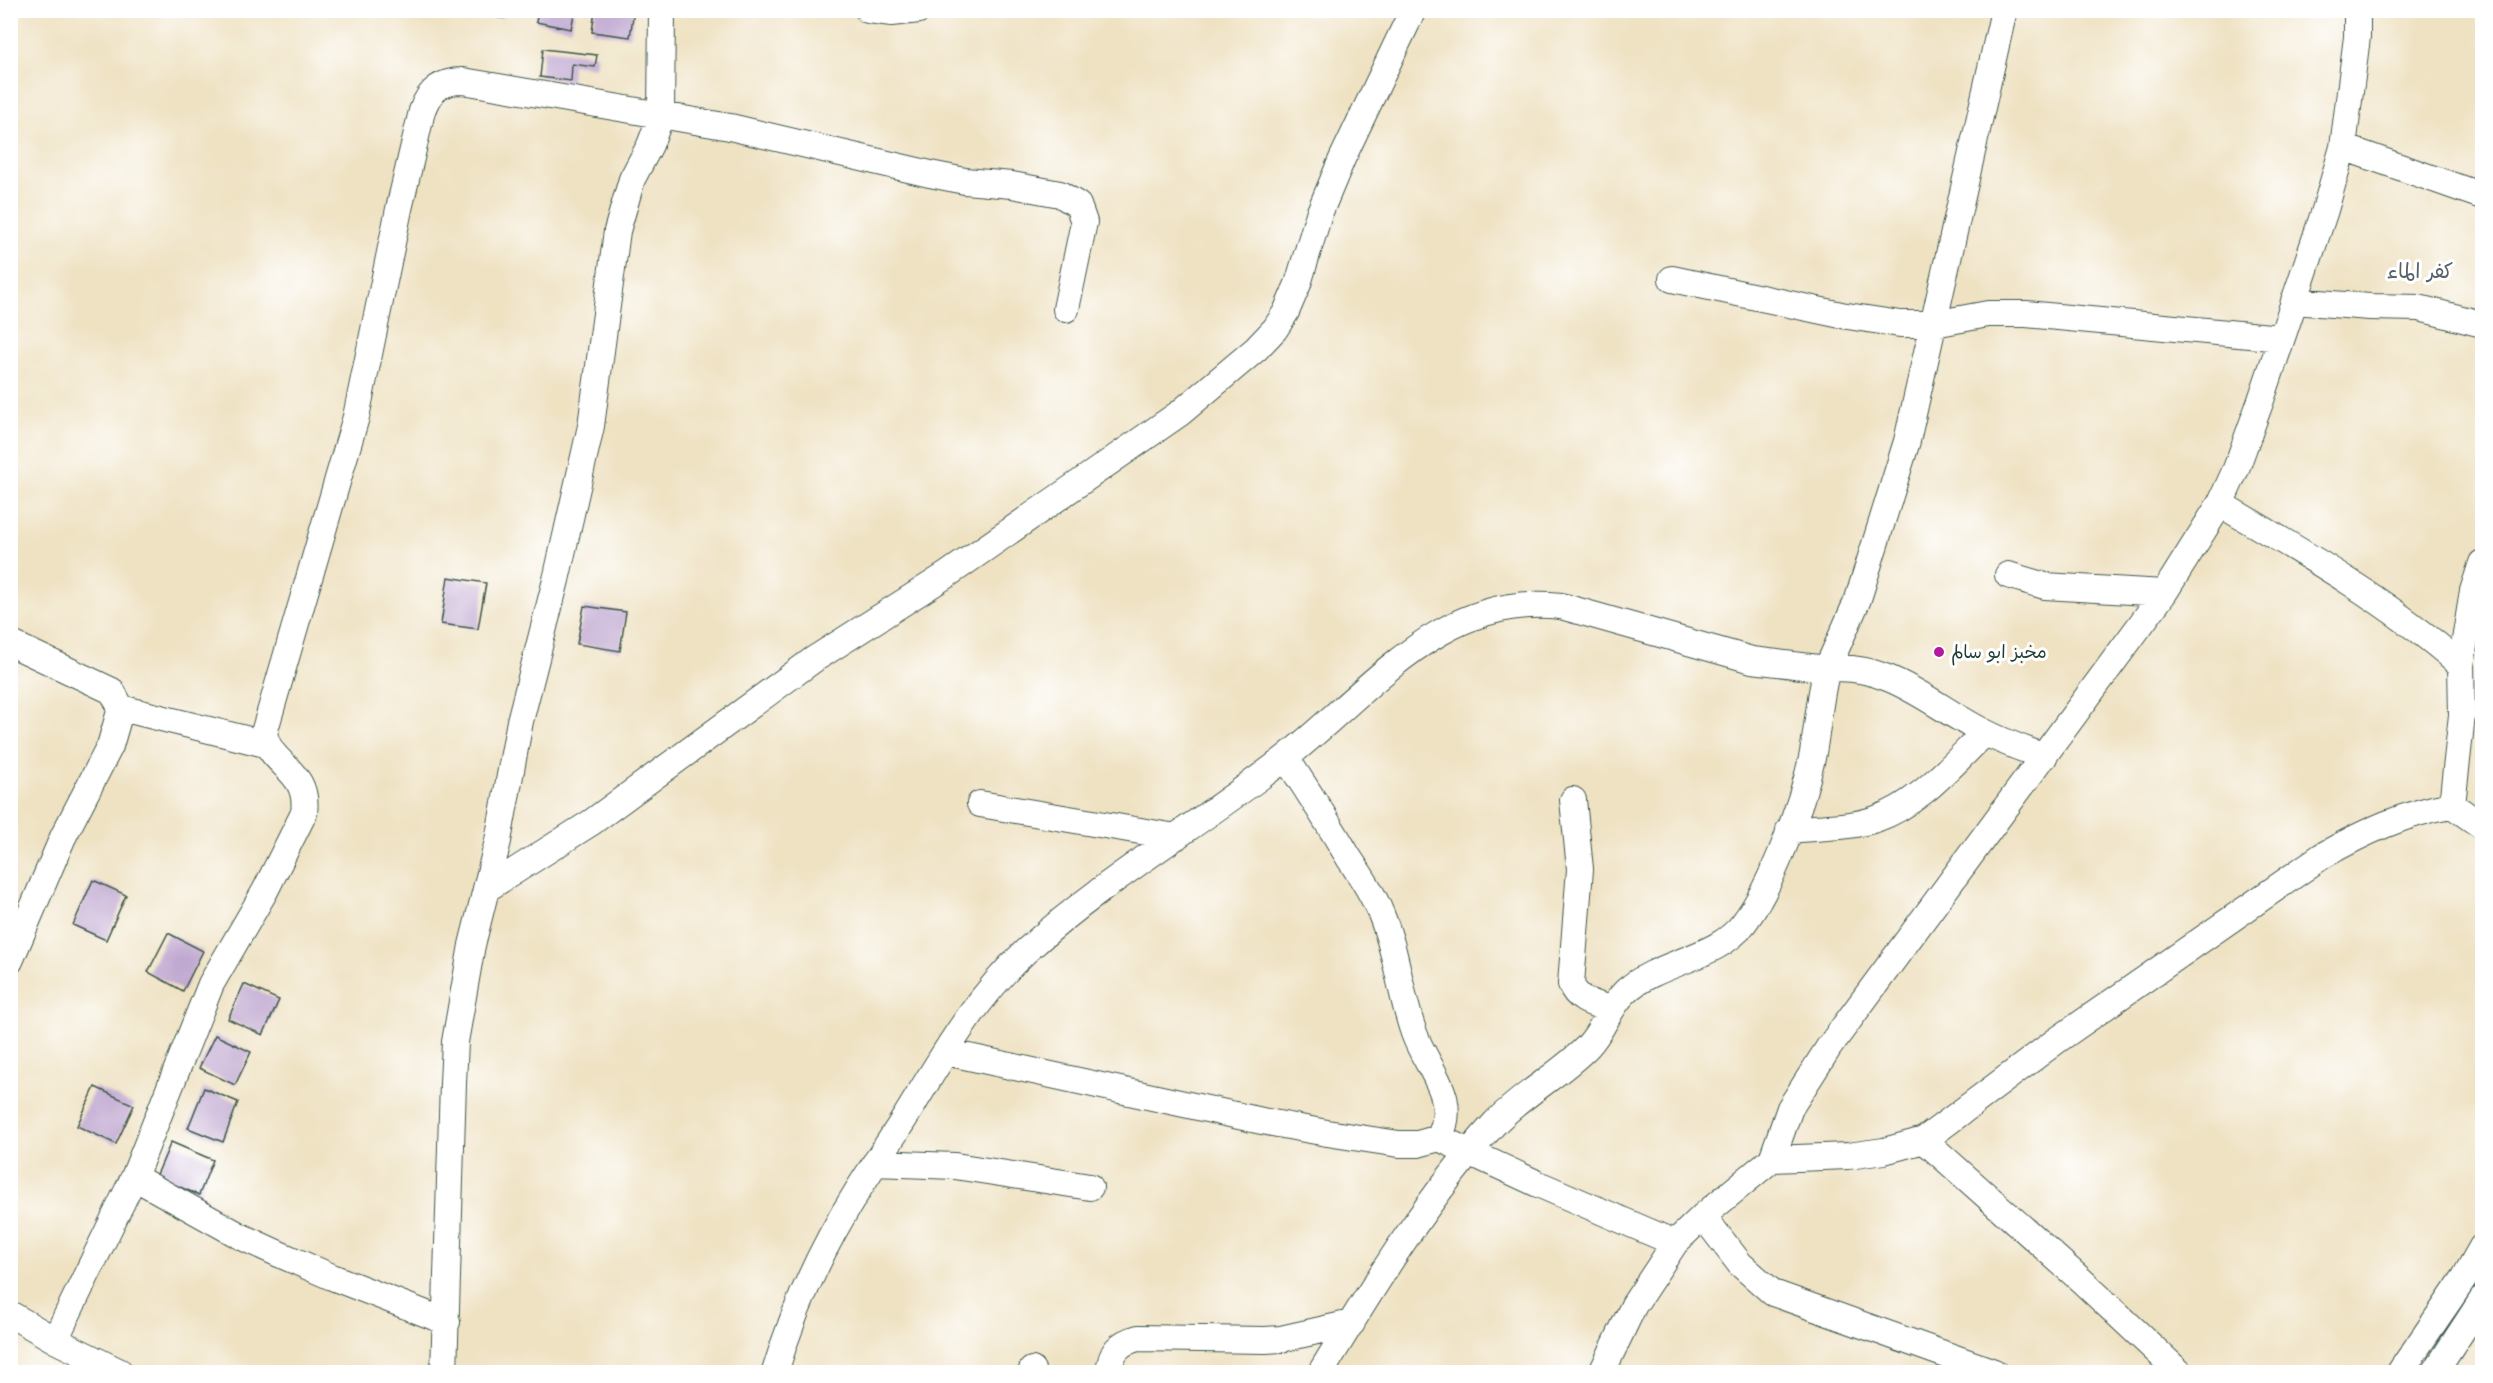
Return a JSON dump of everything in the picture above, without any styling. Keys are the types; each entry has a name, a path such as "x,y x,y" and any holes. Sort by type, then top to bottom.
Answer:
{"street":[{"path":"444,1372 455,1042 472,945 488,888 518,731 556,580 591,426 621,212 632,179 653,138 661,116 662,10"},
{"path":"868,10 892,13 919,10"},
{"path":"488,888 592,822 813,660 948,574 1180,413 1256,349 1275,329 1292,298 1319,214 1413,10"},
{"path":"1321,1372 1375,1284 1470,1152 1505,1113 1590,1044 1610,1009 1638,982 1729,938 1743,924 1774,869 1811,760 1827,669 1851,616 1879,535 1907,441 2004,10"},
{"path":"1602,1372 1634,1305 1675,1243 1703,1216 1772,1159 1787,1114 1829,1047 2164,592 2220,504 2236,469 2294,301 2325,210 2343,147 2357,37 2357,10"},
{"path":"265,744 264,733 270,704 356,417 399,209 422,111 428,96 441,84 463,81 559,96 768,135 930,174 1033,188 1060,194 1078,205 1084,222 1066,309"},
{"path":"2343,147 2482,196"},
{"path":"1672,279 1863,319 1900,324 1934,324 1988,314 2026,314 2281,338"},
{"path":"2294,301 2419,308 2482,324"},
{"path":"2220,504 2294,547 2411,623 2462,664"},
{"path":"2452,805 2462,715 2462,664 2473,591 2482,563"},
{"path":"2008,575 2045,586 2164,592"},
{"path":"775,1372 797,1310 820,1256 875,1163 984,997 1026,951 1176,837 1286,758 1409,651 1449,627 1503,608 1532,605 1561,606 1752,660 1827,669 1857,669 1881,674 1914,690 1985,733 2044,757"},
{"path":"10,643 111,691 118,699 121,708 110,746 63,837 10,961"},
{"path":"55,1340 134,1177 211,984 265,891 304,813 305,802 302,788 265,744 121,708"},
{"path":"1789,830 1855,824 1876,819 1893,811 1930,785 1985,733"},
{"path":"1286,758 1329,824 1381,913 1394,950 1414,1034 1445,1096 1446,1114 1439,1138"},
{"path":"1573,800 1580,869 1571,984 1580,998 1610,1009"},
{"path":"980,804 1176,837"},
{"path":"1772,1159 1848,1156 1884,1151 1924,1140 2056,1041 2322,856 2355,837 2386,823 2425,810 2452,805 2482,826"},
{"path":"946,1052 1327,1133 1399,1144 1418,1144 1439,1138 1675,1243"},
{"path":"1924,1140 2082,1281 2179,1372"},
{"path":"875,1163 963,1167 1090,1187"},
{"path":"134,1177 242,1237 332,1277 447,1322"},
{"path":"1703,1216 1740,1264 1773,1293 1994,1372"},
{"path":"2400,1372 2480,1256"},
{"path":"2435,1372 2482,1300"},
{"path":"10,1314 55,1340 120,1372"},
{"path":"1109,1372 1114,1350 1125,1341 1138,1338 1281,1339 1352,1323"}],"building":[{"path":"469,10 504,10 503,18 468,14"},
{"path":"538,10 575,10 571,29 536,22"},
{"path":"595,10 634,10 630,37 592,32"},
{"path":"543,49 597,55 595,67 572,64 571,81 540,77"},
{"path":"448,577 486,583 478,629 441,624"},
{"path":"584,606 626,612 620,651 577,644"},
{"path":"93,880 126,895 106,940 73,925"},
{"path":"168,933 203,951 183,991 148,972"},
{"path":"244,984 279,1000 263,1035 228,1019"},
{"path":"215,1035 251,1052 235,1085 199,1068"},
{"path":"95,1087 134,1105 116,1144 77,1126"},
{"path":"204,1088 238,1102 223,1142 188,1128"},
{"path":"171,1142 213,1160 199,1195 156,1177"}],"place":[{"name":"مخبز ابو سالم","path":"1939,652"}],"district":[{"name":"كفر الماء","path":"2420,271"}]}
